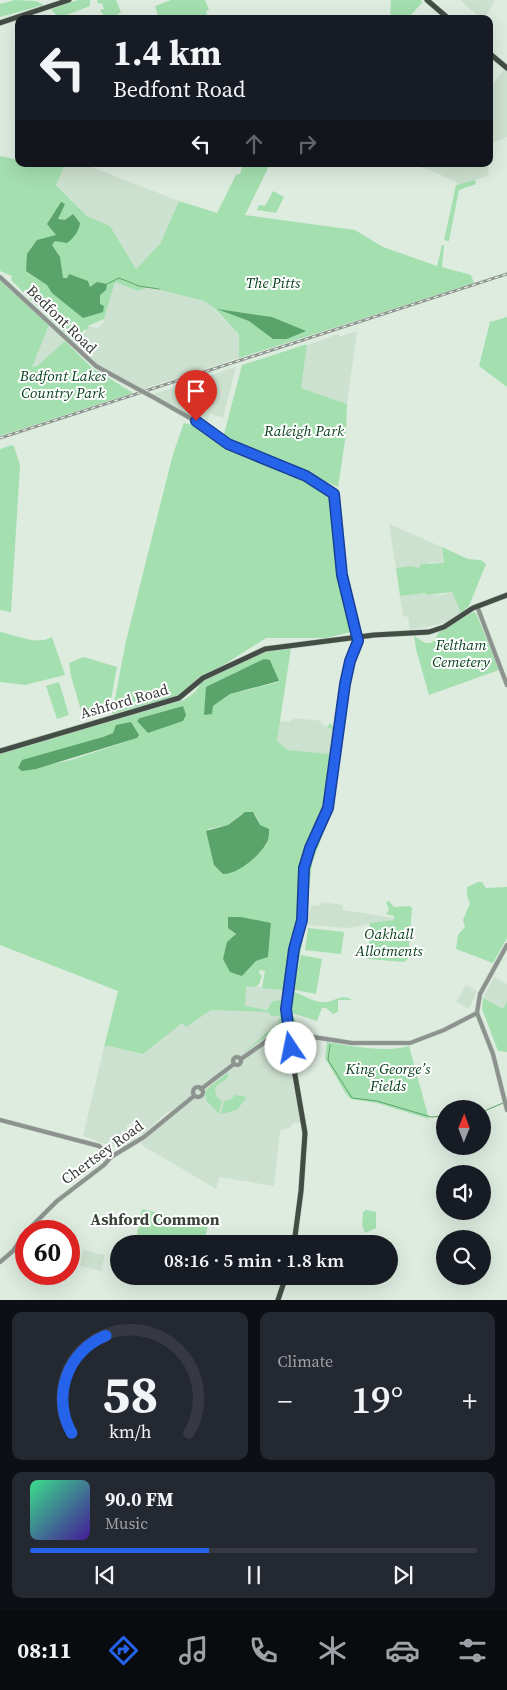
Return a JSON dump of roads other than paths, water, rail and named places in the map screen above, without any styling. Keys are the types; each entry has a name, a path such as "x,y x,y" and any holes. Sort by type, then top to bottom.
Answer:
{"main road":[{"path":"24,15 69,0"},
{"path":"427,0 444,15"},
{"path":"0,23 15,18"},
{"path":"493,56 507,68"},
{"name":"Ashford Road","path":"0,751 180,698 203,678 265,648 357,636 434,631 444,627 477,606 507,595"},
{"path":"295,1235 303,1176 305,1133 286,1023 294,949 302,920 304,868 310,848 329,803 344,693 350,661 358,643 357,636"},
{"path":"268,1040 282,1030 286,1023"},
{"path":"278,1300 283,1285"}],"street":[{"name":"Bedfont Road","path":"0,277 96,366 196,421 228,444 304,476 334,492 344,585 357,636"},
{"path":"477,606 507,685"},
{"path":"507,945 480,994 477,1013 493,1054 507,1110"},
{"path":"201,1088 203,1093 201,1096 194,1096 194,1089 201,1088 234,1064 240,1065 240,1059 268,1040 276,1037 301,1034 352,1043 402,1044 444,1030 477,1013"},
{"path":"276,1037 283,1040 291,1048"},
{"name":"Chertsey Road","path":"39,1220 57,1201 104,1165 111,1157 141,1139 194,1096"},
{"path":"0,1120 98,1146 111,1157"},
{"name":"Chertsey Road","path":"0,1262 15,1248"}],"waterway":[{"path":"107,284 119,278 139,286 159,289"},
{"path":"330,1045 328,1060 352,1098 377,1101 431,1117 436,1117"},
{"path":"491,1108 503,1103"}],"railway":[{"path":"0,438 507,274"}],"district":[{"name":"Ashford Common","path":"155,1219"}],"park label":[{"name":"The Pitts","path":"273,282"},
{"name":"Bedfont Lakes Country Park","path":"63,384"},
{"name":"Raleigh Park","path":"304,430"},
{"name":"Feltham Cemetery","path":"461,652"},
{"name":"Oakhall Allotments","path":"389,942"},
{"name":"King George’s Fields","path":"388,1076"}]}
